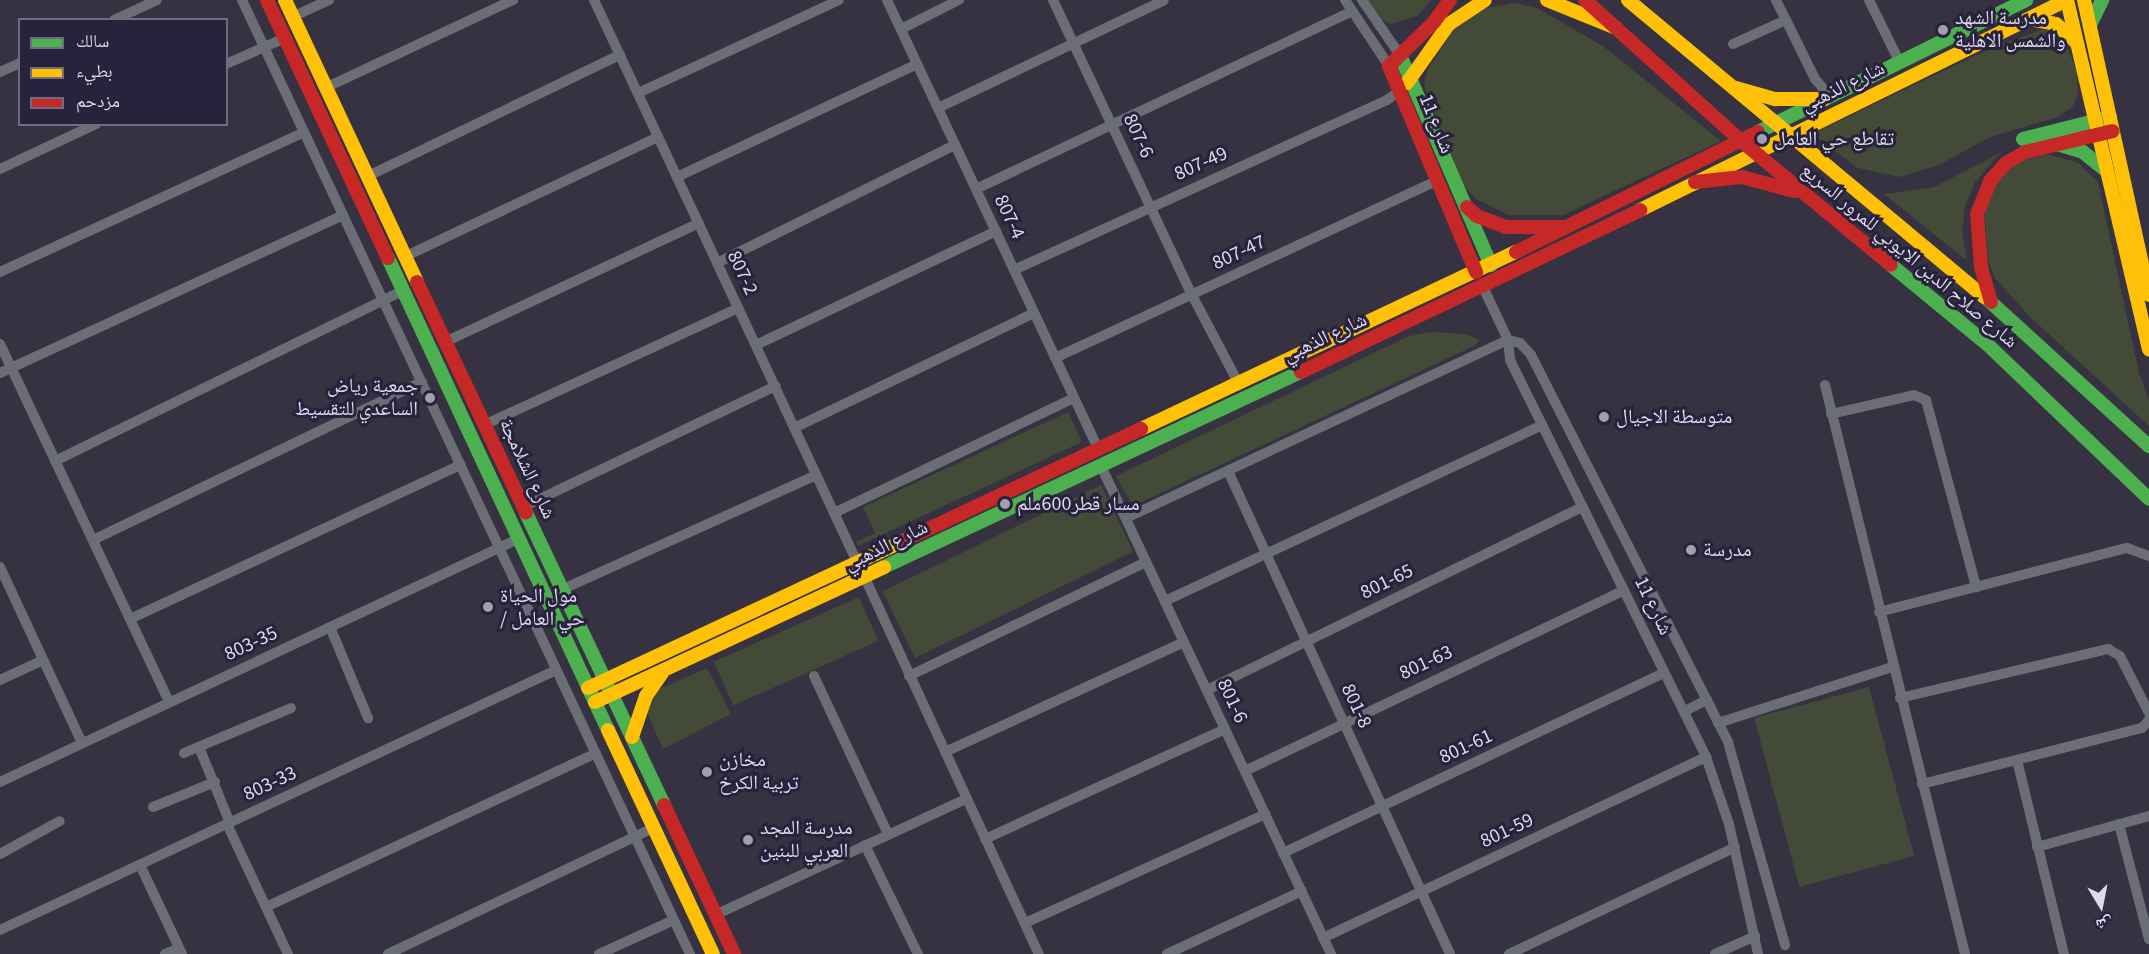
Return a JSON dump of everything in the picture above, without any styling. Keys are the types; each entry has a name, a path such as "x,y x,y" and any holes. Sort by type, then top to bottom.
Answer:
{"street":[{"path":"118,18 157,0"},
{"path":"242,0 690,954"},
{"name":"شارع الشلامجة","path":"267,0 713,954"},
{"name":"شارع الشلامجة","path":"285,0 366,177 734,954"},
{"path":"292,17 329,0"},
{"path":"325,88 513,0"},
{"name":"807-2","path":"594,0 857,562"},
{"path":"638,93 839,0"},
{"name":"807-4","path":"887,0 1098,448"},
{"path":"901,29 959,0"},
{"name":"807-6","path":"1053,0 1192,295 1239,384"},
{"path":"938,108 1164,0"},
{"name":"شارع 11","path":"1345,0 1389,66 1401,90 1476,272"},
{"name":"شارع 11","path":"1362,0 1400,55 1412,78 1491,265"},
{"path":"1389,66 1434,22 1450,0"},
{"path":"1401,90 1412,78 1449,24 1485,0"},
{"path":"1547,0 1617,29"},
{"name":"شارع صلاح الدين الايوبي للمرور السريع","path":"1585,0 1739,140 1987,344 2149,499"},
{"name":"شارع صلاح الدين الايوبي للمرور السريع","path":"1628,0 1724,83 1991,302 2149,446"},
{"path":"1776,0 1815,79 1827,98"},
{"path":"1869,0 1900,63"},
{"name":"شارع الذهبي","path":"588,688 1569,228 1739,140 2026,0"},
{"path":"2067,0 2142,336 2149,350"},
{"name":"شارع الذهبي","path":"595,702 865,578 1100,464 1483,287 2067,0"},
{"path":"2084,0 2149,295"},
{"path":"2090,25 2102,0"},
{"path":"976,189 1353,11"},
{"path":"2031,19 2056,24 2079,48"},
{"path":"1733,44 1786,20"},
{"path":"228,63 285,38"},
{"path":"366,177 620,55"},
{"path":"0,72 18,64"},
{"path":"677,177 917,64"},
{"path":"1724,83 1775,99 1827,98"},
{"name":"807-49","path":"1014,270 1387,100 1401,90"},
{"path":"1991,302 1977,231 1977,214 1984,192 2011,159 2112,124"},
{"path":"0,169 92,126"},
{"path":"2023,139 2097,128"},
{"path":"0,272 304,132"},
{"path":"404,257 658,137"},
{"path":"2056,143 2083,152 2105,170"},
{"path":"717,263 955,145"},
{"path":"1695,182 1742,177 1787,187 1808,198"},
{"name":"807-47","path":"1055,358 1438,180"},
{"path":"1467,207 1477,216 1506,226 1569,228"},
{"path":"0,373 343,215"},
{"path":"445,342 699,223"},
{"path":"756,345 996,231"},
{"name":"شارع 11","path":"1483,287 1508,340 1510,360 1706,757 1735,847 1758,954"},
{"path":"55,461 402,291"},
{"path":"484,425 738,308"},
{"path":"794,428 1034,313"},
{"path":"1126,518 1229,473 1508,340 1524,345 1718,723 1743,786 1785,945"},
{"path":"0,344 169,702"},
{"path":"93,540 422,382"},
{"path":"1825,385 1892,667 1965,954"},
{"path":"523,507 775,386"},
{"path":"1832,414 1914,396 1926,400 1976,587"},
{"path":"834,513 1074,398"},
{"path":"1165,601 1542,425"},
{"name":"801-6","path":"1100,464 1331,954"},
{"path":"130,619 461,465"},
{"name":"801-8","path":"1229,473 1450,954"},
{"path":"562,589 817,476"},
{"name":"801-65","path":"1207,690 1583,507"},
{"name":"803-35","path":"0,782 518,539"},
{"path":"1879,612 2127,548 2149,556"},
{"path":"909,676 1146,562"},
{"path":"1,573 82,743"},
{"path":"865,578 1039,954"},
{"name":"801-63","path":"1245,771 1624,590"},
{"path":"330,627 368,718"},
{"path":"945,752 1184,642"},
{"path":"1900,698 2108,649 2120,656 2149,713"},
{"path":"0,680 44,660"},
{"path":"1718,723 1892,667"},
{"name":"803-33","path":"1,929 556,670"},
{"path":"632,737 643,703 663,672"},
{"name":"801-61","path":"1284,853 1664,673"},
{"path":"814,676 888,834"},
{"path":"1685,711 1707,700"},
{"path":"184,753 291,708"},
{"path":"1922,784 2142,728 2149,720"},
{"path":"985,839 1225,729"},
{"path":"199,747 215,782 228,823 288,954"},
{"path":"266,907 596,753"},
{"name":"801-59","path":"1323,938 1706,757"},
{"path":"2017,760 2064,954"},
{"path":"153,807 215,782"},
{"path":"715,915 966,799"},
{"path":"1025,923 1265,814"},
{"path":"2037,847 2149,816"},
{"path":"0,854 60,821"},
{"path":"2119,824 2149,939"},
{"path":"388,954 653,828"},
{"path":"865,845 918,954"},
{"path":"1509,954 1735,847"},
{"path":"140,865 180,951 165,954"},
{"path":"1167,954 1302,891"},
{"path":"599,954 674,920"},
{"path":"1715,954 1755,936"}],"green space":[{"path":"1368,0 1431,0 1418,16 1391,24 1381,19"},
{"path":"1514,3 1537,8 1603,46 1721,141 1563,215 1509,215 1476,199 1461,182 1424,85 1428,69 1459,22 1486,8"},
{"path":"2044,29 2057,33 2066,44 2077,72 2078,94 2073,106 2058,117 1990,137 1939,165 1899,177 1858,168 1812,134 1993,47"},
{"path":"2000,153 1975,182 1965,207 1962,229 1967,261 1884,194 1934,187"},
{"path":"2046,154 2077,162 2098,182 2139,373 2149,401 2149,426 2030,317 1995,278 1988,260 1984,202 2011,164"},
{"path":"1430,332 1465,334 1480,340 1474,346 1133,506 1116,476 1409,336"},
{"path":"1068,412 1082,442 858,546 856,542 875,533 863,507"},
{"path":"1101,485 1133,552 915,658 883,592"},
{"path":"859,597 879,641 733,706 714,662"},
{"path":"707,668 731,714 663,749 648,715 650,700 657,690"},
{"path":"1869,687 1914,856 1799,887 1754,718"}],"traffic: fast":[{"path":"1758,132 2026,0"},
{"path":"2090,25 2102,0"},
{"path":"1400,55 1491,265"},
{"path":"2023,139 2110,117"},
{"path":"2057,144 2083,152 2105,170"},
{"path":"388,258 608,730"},
{"path":"1891,265 1987,344 2149,499"},
{"path":"1985,297 2149,446"},
{"path":"884,567 1301,372"},
{"path":"526,513 664,805"}],"traffic: slow":[{"path":"285,0 417,282"},
{"path":"1407,83 1449,24 1485,0"},
{"path":"1547,0 1616,28"},
{"path":"1628,0 1985,297"},
{"path":"2067,0 2149,350"},
{"path":"1640,210 2067,0"},
{"path":"2084,0 2149,295"},
{"path":"2030,19 2056,24 2076,42"},
{"path":"1736,88 1775,99 1824,99"},
{"path":"1141,429 1516,252"},
{"path":"588,688 905,540"},
{"path":"595,702 884,567"},
{"path":"632,737 646,696 662,673"},
{"path":"608,730 713,954"}],"traffic: jam":[{"path":"267,0 388,258"},
{"path":"1450,0 1434,22 1389,66 1476,272"},
{"path":"1585,0 1739,139 1891,265"},
{"path":"1991,302 1981,267 1977,214 1990,181 2006,163 2025,152 2113,131"},
{"path":"1516,252 1758,132"},
{"path":"1695,182 1742,177 1794,191"},
{"path":"1467,207 1477,216 1506,227 1566,227"},
{"path":"1301,372 1640,210"},
{"path":"417,282 526,513"},
{"path":"905,540 1141,429"},
{"path":"664,805 734,954"}],"place":[{"name":"مدرسة الشهد والشمس الاهلية","path":"1943,30"},
{"name":"تقاطع حي العامل","path":"1762,139"},
{"name":"جمعية رياض الساعدي للتقسيط","path":"430,398"},
{"name":"متوسطة الاجيال","path":"1604,417"},
{"name":"مسار قطر600ملم","path":"1005,504"},
{"name":"مدرسة","path":"1691,550"},
{"name":"مول الحياة / حي العامل","path":"488,607"},
{"name":"مخازن تربية الكرخ","path":"707,772"},
{"name":"مدرسة المجد العربي للبنين","path":"748,840"}]}
